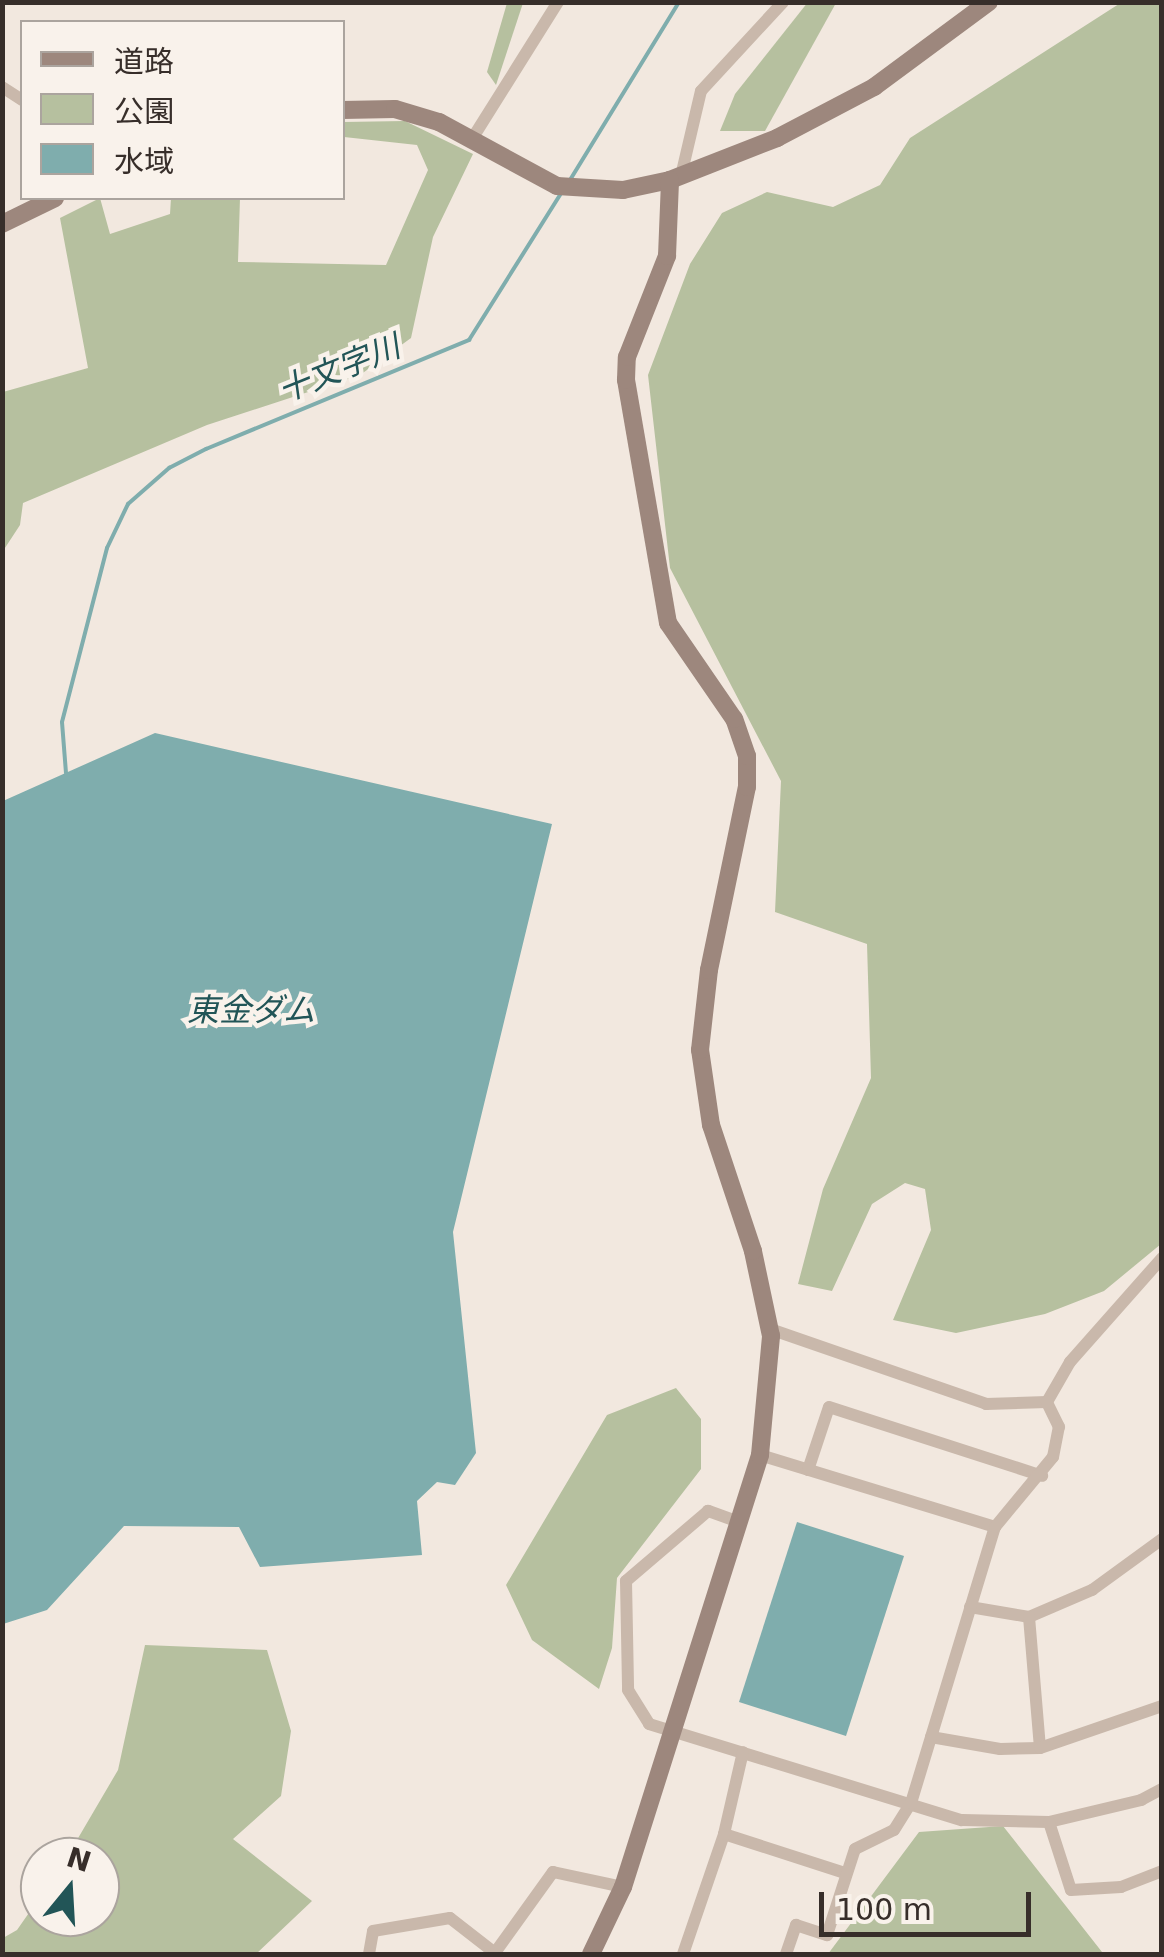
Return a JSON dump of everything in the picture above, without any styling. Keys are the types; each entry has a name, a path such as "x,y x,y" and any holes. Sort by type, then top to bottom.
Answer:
{"street":[{"path":"472,138 558,2"},
{"path":"591,1954 623,1887 760,1455 770,1328 754,1251 711,1126 700,1050 709,970 747,787 746,756 734,720 668,624 658,593 626,380 627,357 667,256 675,178 701,91 782,2"},
{"path":"345,110 394,109 472,138 558,186 623,190 675,178 778,138 874,87 990,2"},
{"path":"2,224 51,200"},
{"path":"1047,1402 1070,1362 1162,1258"},
{"path":"770,1328 986,1404 1047,1402"},
{"path":"786,1954 796,1925 827,1935 855,1849 894,1830 911,1804 994,1527 1042,1476 1058,1427 1047,1402"},
{"path":"808,1470 829,1407 1042,1476"},
{"path":"760,1455 994,1527"},
{"path":"736,1522 708,1511 626,1580 628,1690 648,1724 962,1820 1049,1822 1141,1800 1162,1788"},
{"path":"970,1607 1028,1616 1092,1590 1161,1540"},
{"path":"1028,1616 1040,1748"},
{"path":"931,1737 1000,1749 1040,1748 1162,1706"},
{"path":"683,1954 724,1834 743,1752"},
{"path":"1049,1822 1071,1890 1121,1887 1162,1871"},
{"path":"724,1834 845,1873"},
{"path":"369,1954 373,1930 450,1918 494,1954 553,1872 623,1887"}],"green space":[{"path":"808,2 836,3 765,131 720,131 735,94"},
{"path":"1122,2 1162,3 1161,1244 1104,1291 1045,1314 956,1333 893,1320 931,1230 925,1189 905,1183 872,1204 832,1291 798,1284 823,1189 871,1078 867,944 775,912 781,781 670,568 648,375 690,264 722,213 767,192 833,207 880,185 910,138"},
{"path":"507,3 523,3 496,85 487,72"},
{"path":"405,121 473,154 433,237 411,338 360,375 207,425 23,503 20,525 3,551 3,392 88,368 60,218 101,200 110,234 170,214 171,200 240,200 238,262 386,265 428,170 417,145 345,137 345,122"},
{"path":"676,1388 701,1419 701,1469 617,1578 612,1648 599,1689 532,1640 506,1585 607,1415"},
{"path":"145,1645 267,1650 291,1731 281,1796 233,1839 312,1901 256,1954 3,1954 3,1938 20,1926 20,1937 120,1937 120,1837 79,1837 118,1770"},
{"path":"1003,1826 1102,1952 1161,1954 828,1954 919,1832"}],"water":[{"name":"東金ダム","path":"155,733 552,824 453,1232 476,1453 455,1485 437,1482 417,1501 422,1555 260,1567 239,1527 124,1526 47,1610 3,1624 3,801"},
{"path":"797,1522 904,1556 846,1736 739,1702"}],"waterway":[{"name":"十文字川","path":"570,180 679,2"},
{"name":"十文字川","path":"66,773 62,722 107,548 128,504 169,468 206,449 469,340 562,192"}]}
